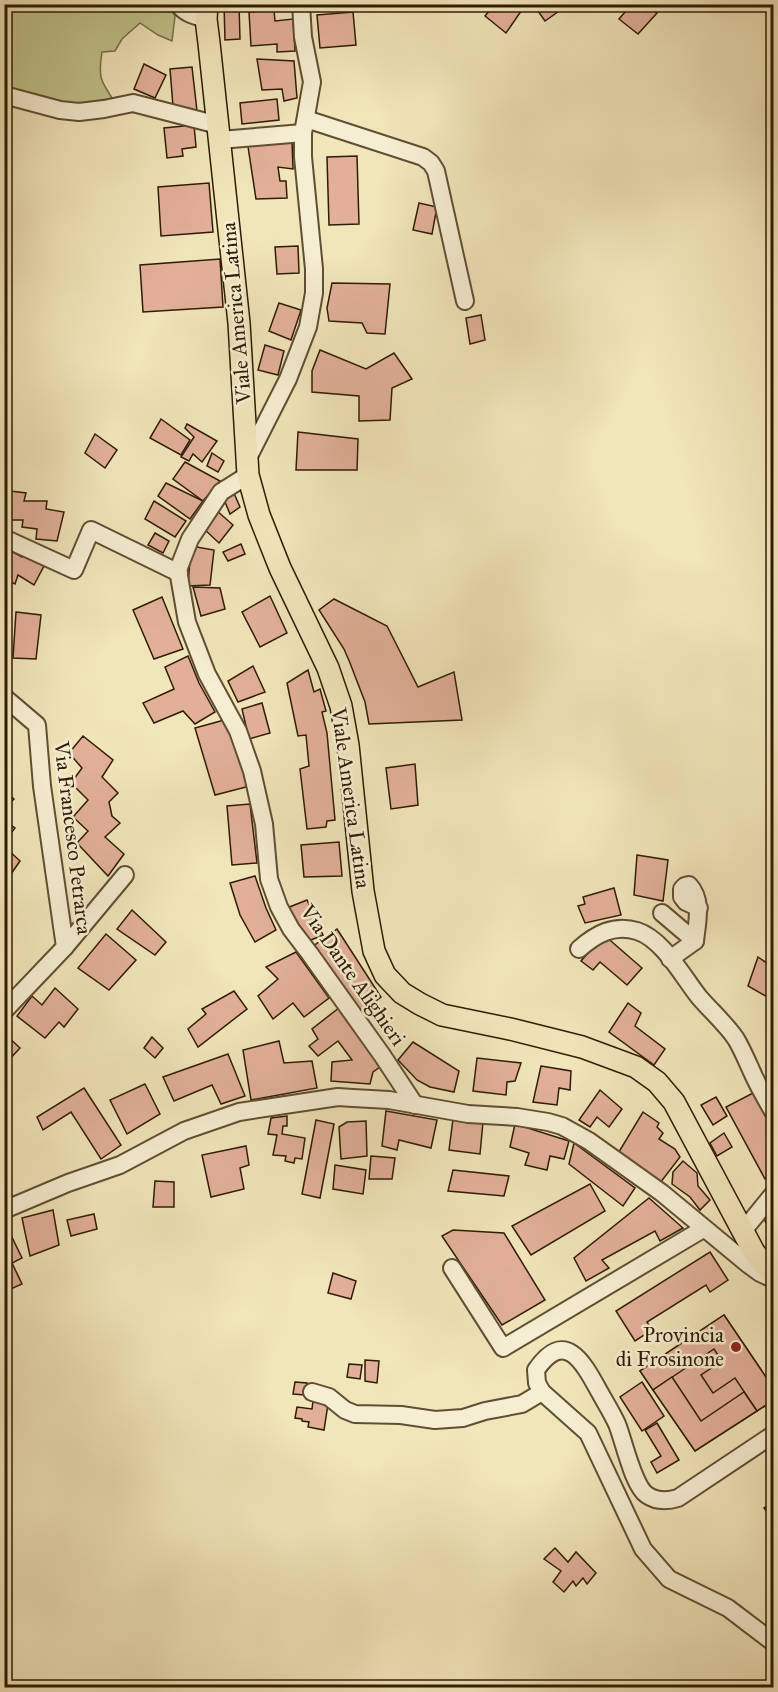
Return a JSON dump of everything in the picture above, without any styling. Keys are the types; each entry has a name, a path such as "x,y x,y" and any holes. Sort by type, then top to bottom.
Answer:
{"main road":[{"name":"Viale America Latina","path":"207,12 239,323 248,467 259,515 280,568 328,668 341,706 348,745 363,891 374,951 386,975 402,993 442,1015 582,1047 636,1067 657,1082 674,1102 754,1252 774,1278"}],"street":[{"path":"178,4 193,16 207,12"},
{"path":"248,467 288,379 309,327 312,312 314,269 303,157 304,126 312,82 303,37 301,4"},
{"path":"4,95 60,110 79,112 133,103 219,133 304,126 423,157 436,171 465,301"},
{"name":"Via Dante Alighieri","path":"248,467 221,492 190,538 178,570 187,622 207,674 238,731 252,771 264,824 269,879 279,907 291,929 415,1105"},
{"path":"4,538 74,570 91,530 179,573"},
{"name":"Via Francesco Petrarca","path":"4,697 37,725 42,786 65,947 4,1011"},
{"path":"65,947 125,875"},
{"path":"670,959 695,941 699,909"},
{"path":"662,913 695,941"},
{"path":"579,949 592,937 608,930 638,931 651,937 736,1039 758,1086 774,1113"},
{"path":"7,1207 120,1165 184,1131 239,1112 338,1097 389,1100 468,1114 517,1117 562,1126 589,1141 662,1193 760,1273 774,1278"},
{"path":"743,1231 774,1193"},
{"path":"452,1268 504,1348 703,1228"},
{"path":"774,1434 678,1498 667,1501 657,1500 647,1495 639,1487 617,1424 585,1365 577,1356 566,1351 554,1352 543,1359 536,1370 537,1383 542,1392 588,1433 643,1549 669,1578 728,1608 774,1643"},
{"path":"312,1392 329,1397 345,1410 355,1414 401,1415 435,1420 463,1418 522,1404 542,1392"}],"green space":[{"path":"4,5 169,5 175,16 172,41 140,23 122,39 115,51 102,52 101,78 114,101 93,106 64,103 5,89"}],"building":[{"path":"224,4 239,4 240,39 225,40"},
{"path":"495,4 526,4 506,33 485,16"},
{"path":"533,4 569,4 545,21"},
{"path":"632,4 646,4 657,13 638,34 619,19"},
{"path":"274,10 275,21 293,19 295,51 277,52 277,44 251,46 249,12"},
{"path":"353,12 356,45 320,48 317,15"},
{"path":"257,59 294,61 297,98 284,101 282,89 262,90"},
{"path":"144,64 166,75 155,98 134,89"},
{"path":"192,67 197,111 187,112 173,106 170,69"},
{"path":"277,99 279,120 242,124 240,103"},
{"path":"194,125 196,147 182,149 183,156 167,158 164,128"},
{"path":"247,140 292,141 293,169 278,167 280,181 286,181 287,198 256,199"},
{"path":"357,156 359,224 329,225 327,157"},
{"path":"209,183 213,232 161,236 158,187"},
{"path":"419,203 437,207 432,234 413,230"},
{"path":"298,246 299,273 277,274 275,247"},
{"path":"220,259 223,307 143,312 140,265"},
{"path":"332,283 390,284 385,334 367,333 362,323 329,321 327,308"},
{"path":"279,303 301,310 291,340 269,331"},
{"path":"481,315 485,340 470,344 466,318"},
{"path":"265,345 284,351 278,375 258,370"},
{"path":"320,350 366,369 394,353 412,379 392,388 390,420 359,421 359,396 312,392 312,371"},
{"path":"161,419 190,440 181,455 150,438"},
{"path":"187,424 217,441 202,462 193,454 189,461 181,457 194,437 185,428"},
{"path":"298,432 358,439 357,470 296,470"},
{"path":"95,434 117,450 105,468 85,453"},
{"path":"212,453 224,461 218,472 207,466"},
{"path":"185,462 220,481 203,501 173,479"},
{"path":"166,483 203,501 190,519 158,496"},
{"path":"10,491 26,493 24,501 47,501 46,509 64,512 57,541 36,539 37,529 22,527 23,520 6,520"},
{"path":"233,491 240,507 230,514 223,497"},
{"path":"154,501 186,521 175,537 145,519"},
{"path":"216,510 233,525 219,543 203,528"},
{"path":"155,533 169,541 163,553 148,545"},
{"path":"241,544 245,554 228,561 223,552"},
{"path":"191,546 214,550 210,585 188,586"},
{"path":"11,551 22,557 26,552 46,562 34,585 18,575 15,584 4,579 4,556 8,558"},
{"path":"193,587 220,588 225,609 201,616"},
{"path":"270,596 287,633 260,647 242,612"},
{"path":"162,597 183,649 154,659 133,610"},
{"path":"334,599 387,626 418,687 454,672 462,720 369,724 365,702 344,649 319,610"},
{"path":"16,612 41,615 36,659 13,658"},
{"path":"188,656 199,683 215,712 195,724 183,711 154,723 143,703 174,689 165,667"},
{"path":"253,666 265,692 238,702 228,681"},
{"path":"308,670 314,692 320,689 326,711 322,712 327,733 335,820 327,821 326,827 307,829 300,769 309,766 306,735 298,736 287,683"},
{"path":"262,703 270,733 249,739 242,709"},
{"path":"228,719 250,786 215,795 195,728"},
{"path":"83,736 113,760 102,777 118,793 109,802 112,816 120,823 105,837 124,854 108,876 77,843 88,831 73,817 88,800 71,783 82,768 69,753"},
{"path":"415,764 418,805 391,809 386,768"},
{"path":"4,790 14,799 4,809"},
{"path":"250,804 257,863 232,865 227,806"},
{"path":"4,811 5,821 15,828 4,842"},
{"path":"339,842 342,876 304,877 301,845"},
{"path":"4,846 20,861 4,884"},
{"path":"637,855 668,860 663,901 634,895"},
{"path":"255,876 276,930 255,942 240,915 230,883"},
{"path":"614,888 621,915 585,923 578,906 585,904 583,897"},
{"path":"307,900 323,935 306,942 287,908"},
{"path":"132,910 166,942 155,955 117,929"},
{"path":"337,929 381,997 361,1012 312,947"},
{"path":"106,934 136,960 109,990 78,968"},
{"path":"604,935 642,968 627,985 600,962 593,970 581,961"},
{"path":"296,952 329,998 304,1017 293,1003 273,1019 258,996 278,979 266,967"},
{"path":"758,957 774,968 774,993 771,999 748,986"},
{"path":"55,988 78,1009 64,1027 59,1022 45,1038 17,1016 32,996 42,1005"},
{"path":"234,991 247,1009 198,1047 188,1029 206,1014 202,1009"},
{"path":"628,1003 641,1013 635,1026 665,1049 654,1065 609,1032"},
{"path":"340,1007 380,1067 373,1072 370,1084 331,1081 332,1062 352,1060 338,1041 318,1056 309,1046 318,1039 312,1029"},
{"path":"4,1033 20,1048 6,1063 4,1061"},
{"path":"152,1037 163,1048 155,1058 144,1048"},
{"path":"279,1041 284,1063 312,1061 317,1088 251,1100 243,1050"},
{"path":"413,1042 459,1071 454,1092 430,1087 417,1080 398,1060"},
{"path":"228,1054 245,1096 221,1104 212,1085 174,1101 163,1077"},
{"path":"477,1058 521,1063 515,1081 507,1082 506,1095 473,1091"},
{"path":"541,1066 571,1071 570,1090 559,1088 557,1105 533,1102"},
{"path":"145,1084 160,1114 127,1134 110,1100"},
{"path":"84,1088 121,1145 101,1159 71,1112 43,1130 37,1117"},
{"path":"600,1090 622,1109 609,1127 597,1117 590,1127 579,1120"},
{"path":"755,1092 774,1124 774,1173 765,1179 726,1107"},
{"path":"716,1097 727,1116 713,1125 701,1105"},
{"path":"386,1111 437,1120 431,1148 399,1140 397,1150 382,1146"},
{"path":"643,1112 659,1123 657,1127 663,1133 659,1139 675,1149 680,1157 660,1183 617,1155"},
{"path":"287,1116 287,1126 283,1126 282,1134 305,1138 302,1159 295,1158 294,1163 285,1161 286,1156 273,1155 277,1135 268,1134 271,1118"},
{"path":"453,1119 483,1122 480,1154 449,1150"},
{"path":"316,1120 334,1124 320,1198 302,1194"},
{"path":"366,1121 367,1156 341,1159 339,1127 347,1122"},
{"path":"515,1124 569,1141 564,1159 550,1156 547,1170 525,1165 529,1153 510,1147"},
{"path":"724,1133 732,1147 717,1156 710,1143"},
{"path":"574,1143 635,1188 623,1206 569,1164"},
{"path":"246,1146 249,1165 240,1168 244,1189 211,1197 202,1155"},
{"path":"371,1156 395,1158 392,1179 369,1179"},
{"path":"683,1161 697,1173 698,1186 710,1200 700,1210 690,1197 672,1184 673,1172"},
{"path":"335,1165 366,1170 363,1194 333,1189"},
{"path":"453,1170 509,1176 504,1196 448,1191"},
{"path":"155,1181 174,1182 174,1207 153,1207"},
{"path":"590,1184 605,1211 531,1255 512,1226"},
{"path":"649,1198 683,1228 660,1241 655,1231 602,1260 609,1268 586,1281 574,1258"},
{"path":"53,1210 59,1245 30,1256 22,1218"},
{"path":"94,1214 97,1229 71,1236 67,1220"},
{"path":"774,1216 774,1235 765,1221"},
{"path":"7,1227 22,1258 12,1263 22,1284 4,1292 4,1228"},
{"path":"453,1230 504,1233 545,1300 502,1325 442,1236"},
{"path":"710,1252 728,1280 710,1292 706,1285 647,1322 652,1330 635,1341 616,1311"},
{"path":"333,1273 356,1281 351,1299 328,1293"},
{"path":"724,1315 774,1389 774,1400 695,1451 640,1371"},
{"path":"724,1315 774,1389 774,1400 757,1411 735,1378 713,1393 701,1375 722,1361 714,1349 653,1390 640,1371"},
{"path":"365,1360 379,1361 377,1383 365,1381"},
{"path":"349,1364 362,1365 360,1379 347,1377"},
{"path":"672,1377 701,1421 744,1392 757,1411 695,1451 653,1390"},
{"path":"295,1382 307,1383 305,1395 293,1394"},
{"path":"642,1382 664,1416 642,1431 620,1397"},
{"path":"313,1401 328,1404 324,1430 308,1427 309,1422 295,1418 297,1407 312,1409"},
{"path":"657,1423 679,1460 657,1473 651,1462 661,1456 645,1430"},
{"path":"774,1501 774,1521 764,1508"},
{"path":"555,1548 568,1562 576,1552 596,1573 587,1584 583,1578 576,1586 573,1581 564,1592 553,1582 561,1571 544,1559"}],"place":[{"name":"Provincia di Frosinone","path":"736,1347"}]}
